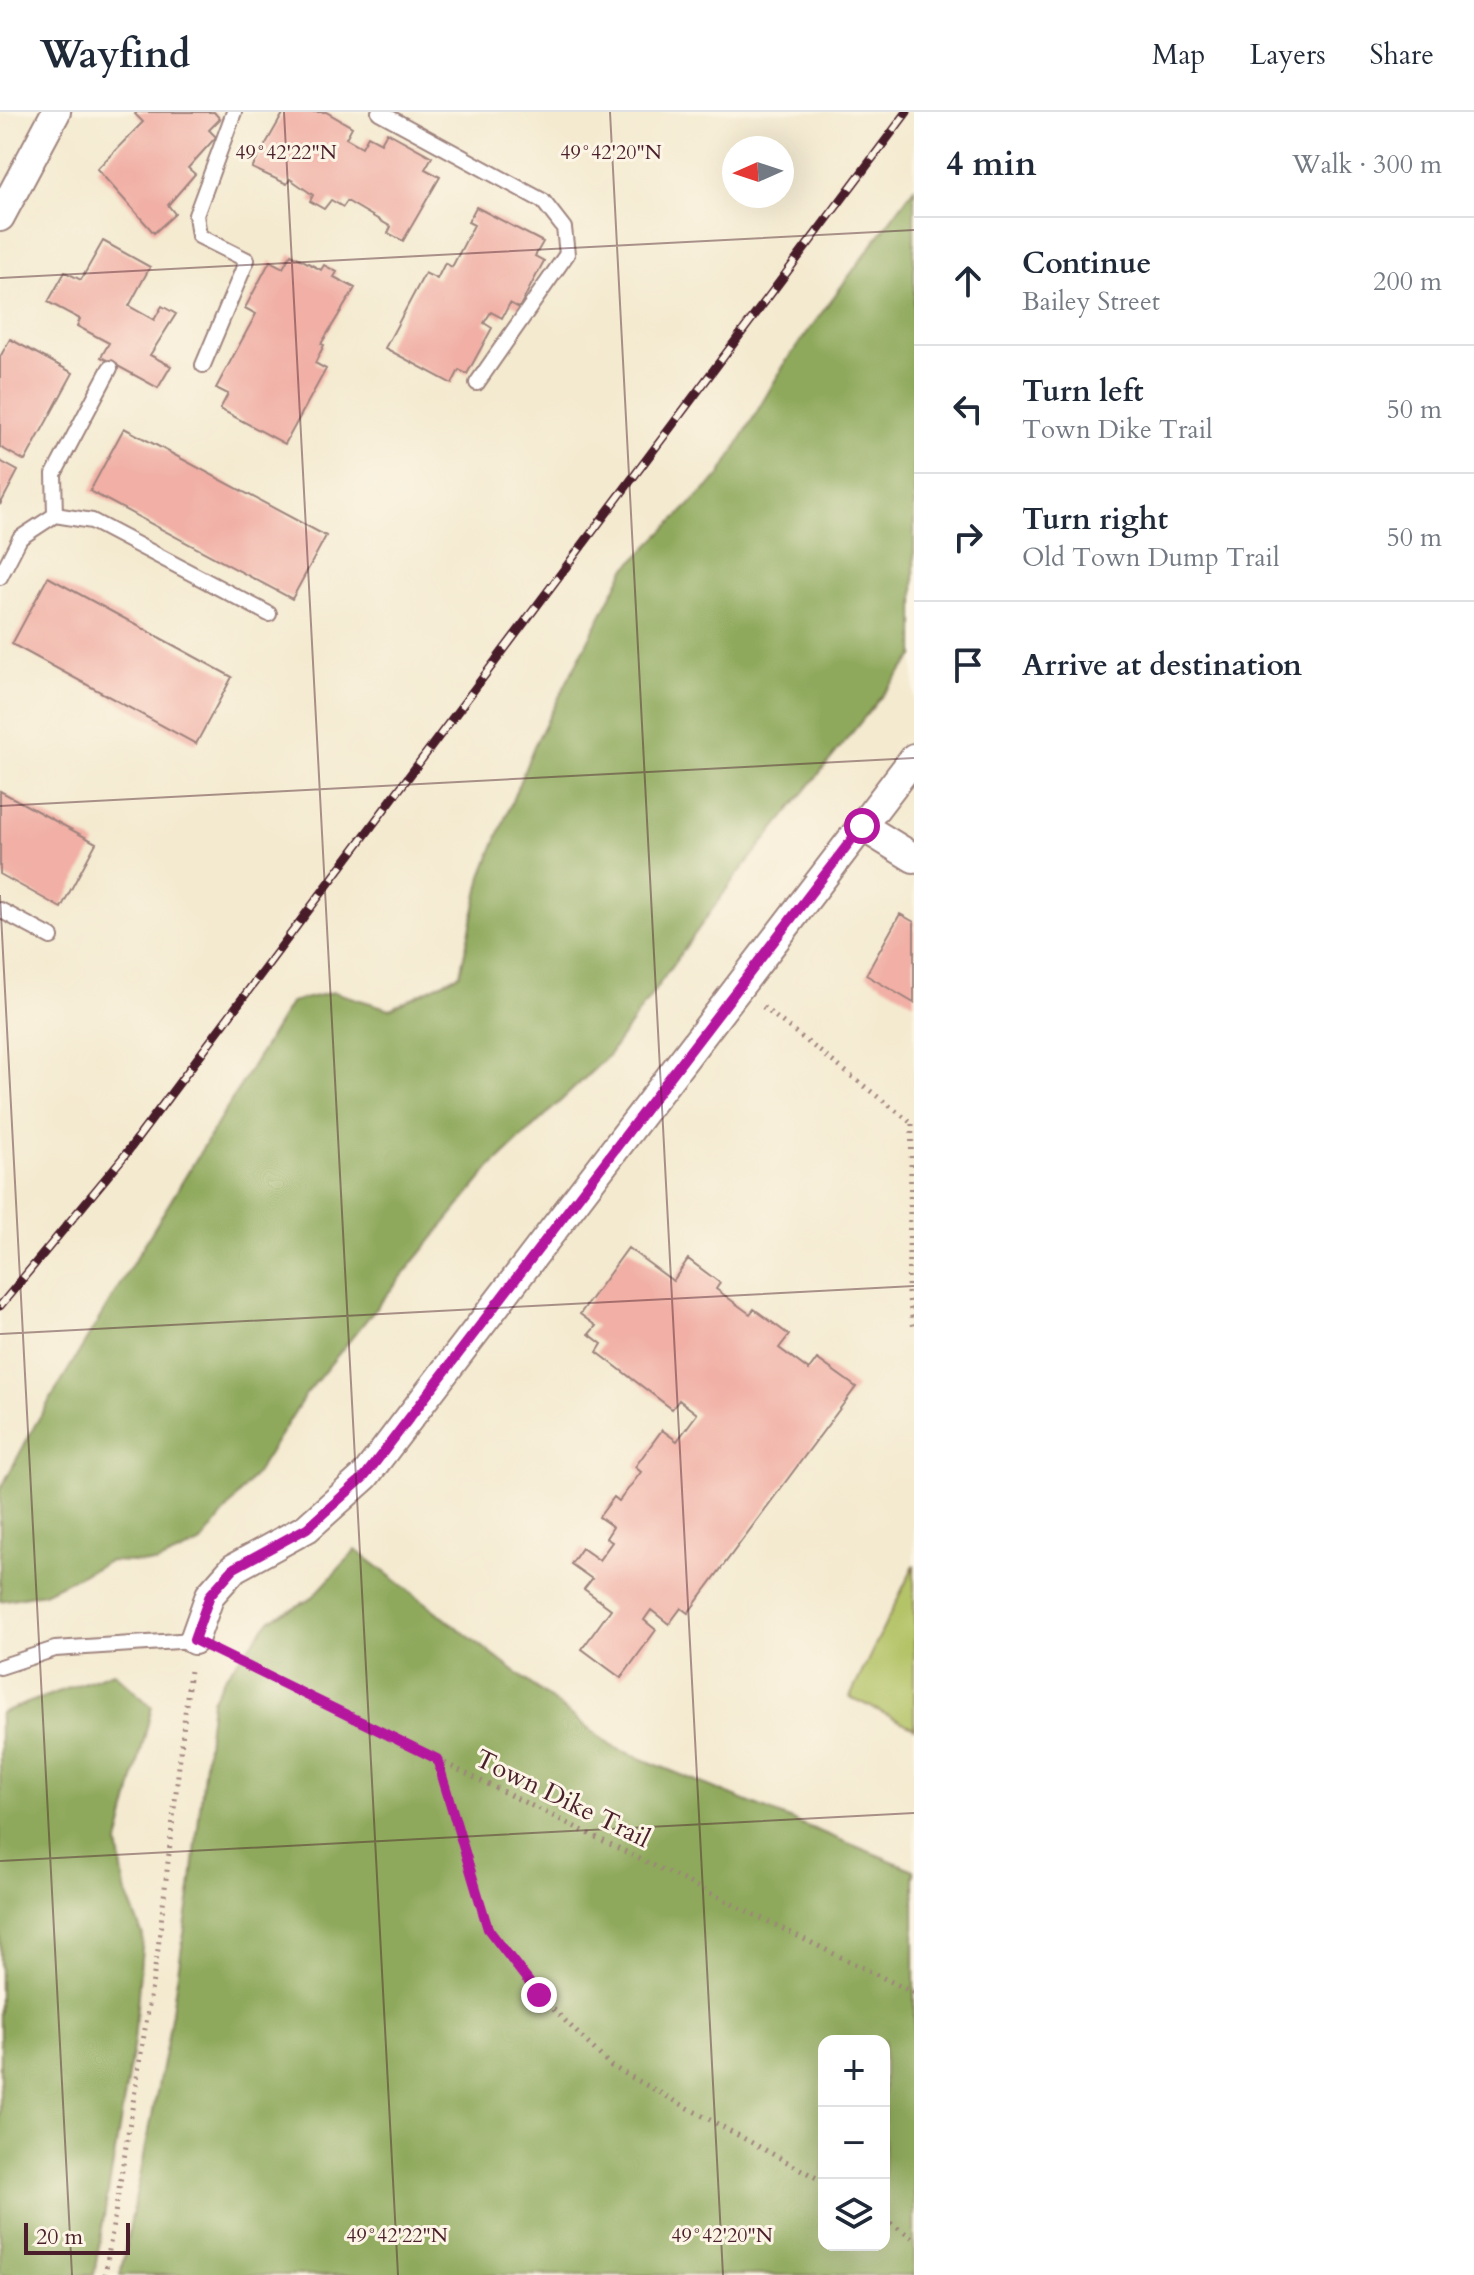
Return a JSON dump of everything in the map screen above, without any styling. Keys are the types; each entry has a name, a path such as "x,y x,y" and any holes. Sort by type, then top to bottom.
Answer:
{"street":[{"path":"0,217 56,112"},
{"path":"194,1640 210,1595 234,1568 307,1528 365,1476 914,758"},
{"path":"862,826 914,858"}],"lane":[{"path":"203,365 247,260 199,236 196,215 234,112"},
{"path":"379,112 543,201 564,228 567,254 477,383"},
{"path":"55,515 54,474 110,368"},
{"path":"0,577 20,538 55,515 92,521 269,614"},
{"path":"0,910 51,937"},
{"path":"0,1667 55,1649 194,1640"}],"path":[{"path":"737,988 818,1047 913,1124 908,1279 914,1329"},
{"path":"105,2275 158,1949 194,1640"},
{"name":"Town Dike Trail","path":"194,1640 914,1993"},
{"path":"437,1759 488,1929 539,1995 611,2066 818,2179"},
{"path":"890,2223 914,2239"}],"green space":[{"path":"914,188 914,656 734,879 608,1056 490,1168 306,1394 257,1472 200,1544 156,1563 109,1561 44,1593 0,1601 0,1490 35,1425 291,1002 334,992 390,1009 460,974 482,876 534,746 625,569 720,475 787,360"},
{"path":"356,1550 613,1747 914,1870 914,2275 120,2275 167,2042 191,1889 212,1700 226,1675 271,1619 311,1599"},
{"path":"914,1565 914,1728 850,1697"},
{"path":"113,1672 152,1707 118,1843 125,1890 143,1936 134,2041 94,2275 0,2275 0,1713"}],"building":[{"path":"214,112 220,119 209,130 216,137 188,168 195,174 168,205 175,214 154,233 97,169 143,122 135,114"},
{"path":"284,112 326,112 352,127 346,138 362,147 368,136 381,143 387,132 432,157 425,169 440,177 403,241 388,233 391,227 347,201 343,207 331,200 324,209 310,201 313,195 290,179 287,184 252,168"},
{"path":"476,207 543,242 535,256 544,261 519,308 510,303 502,318 491,312 484,323 492,328 467,374 459,370 452,384 385,348 425,273 437,279 445,263 452,267 474,225 468,222"},
{"path":"103,241 150,267 129,306 154,320 162,306 176,314 150,355 171,366 158,388 101,357 109,343 77,326 80,319 48,302 65,272 81,280"},
{"path":"291,254 321,270 324,265 337,272 334,277 355,288 321,344 324,345 315,363 326,369 285,444 220,409 228,394 216,388 256,314 245,308 270,261 283,268"},
{"path":"10,339 73,373 25,461 0,447 0,357"},
{"path":"124,428 326,536 292,599 90,491"},
{"path":"0,461 18,471 0,505"},
{"path":"48,577 232,677 196,744 12,644"},
{"path":"0,791 96,843 61,908 0,874"},
{"path":"900,914 914,922 914,1003 866,975"},
{"path":"628,1248 673,1281 688,1259 720,1283 716,1289 750,1314 754,1309 789,1335 779,1348 809,1370 817,1359 856,1387 688,1613 681,1608 669,1624 651,1610 644,1620 656,1630 621,1678 582,1649 611,1609 584,1589 592,1579 571,1564 582,1548 599,1560 612,1542 606,1538 613,1527 599,1517 614,1497 619,1501 641,1472 635,1467 662,1430 677,1441 697,1414 679,1400 672,1409 597,1352 602,1344 589,1334 596,1326 580,1314"}],"railway":[{"path":"0,1306 125,1155 907,112"}],"route":[{"path":"539,1995 488,1929 437,1759 194,1640 210,1595 234,1568 307,1528 365,1476 862,826"}]}
